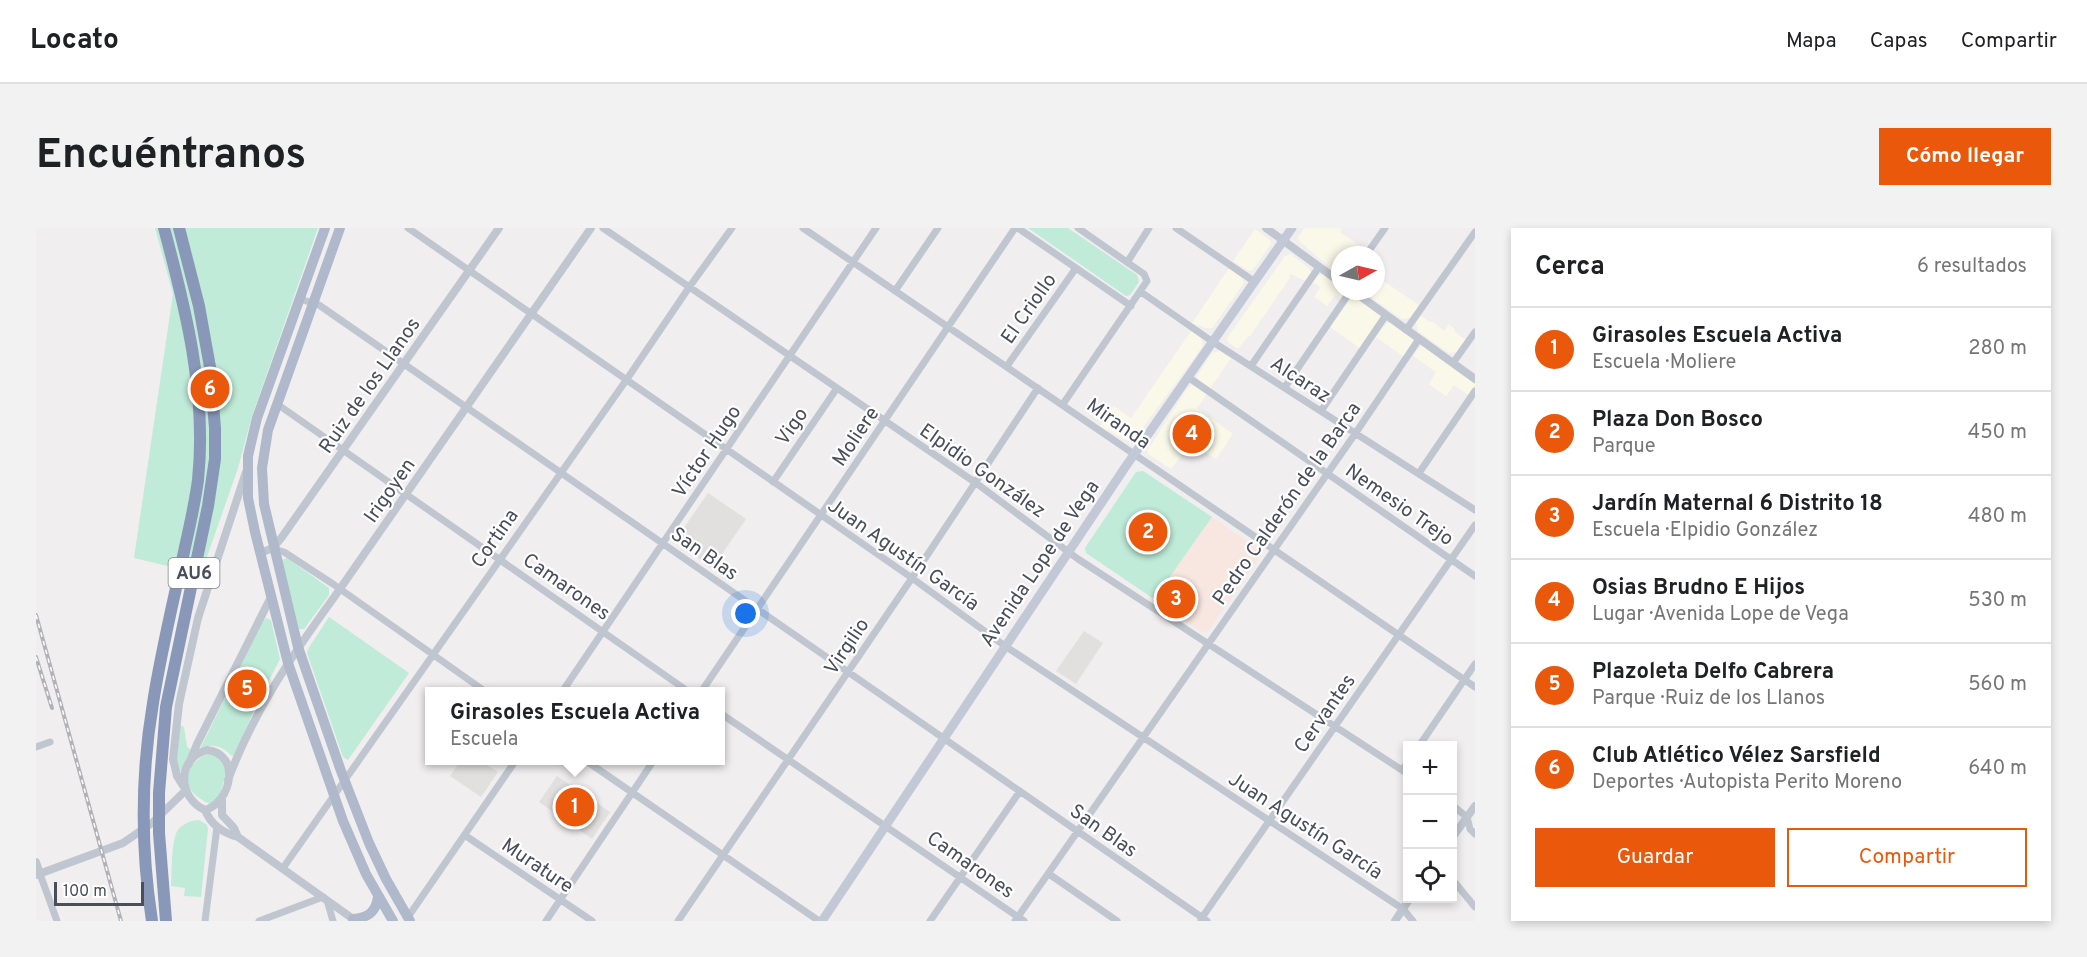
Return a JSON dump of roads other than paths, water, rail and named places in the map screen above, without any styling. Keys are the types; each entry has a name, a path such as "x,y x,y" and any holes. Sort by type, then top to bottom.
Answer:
{"highway":[{"name":"AU6","path":"152,921 144,837 148,747 153,704 193,507 199,458 196,371 185,309 164,228"},
{"name":"AU6","path":"166,921 159,833 160,781 166,707 208,506 215,459 210,367 199,306 178,228"}],"main road":[{"path":"325,228 250,443 247,469 250,508 288,663 356,851 378,897 393,921"},
{"path":"340,228 266,439 262,468 265,513 298,647 344,780 377,862 409,919"},
{"name":"Avenida Lope de Vega","path":"820,921 1134,454 1292,228"},
{"path":"354,920 372,912 378,897"}],"street":[{"name":"Juan Agustín García","path":"408,228 912,578 1005,646 1403,909 1413,921"},
{"name":"Ruiz de los Llanos","path":"273,548 499,228"},
{"name":"Irigoyen","path":"228,780 250,726 298,647 591,228"},
{"name":"Elpidio González","path":"603,228 976,483 1068,552 1403,771"},
{"name":"Cortina","path":"283,868 732,228"},
{"name":"Miranda","path":"804,228 1475,687"},
{"name":"Víctor Hugo","path":"565,687 876,228"},
{"path":"896,291 938,228"},
{"path":"1016,228 1131,306"},
{"name":"Moliere","path":"704,687 1016,228"},
{"path":"1063,404 1141,292 1147,279 1128,261 1078,228"},
{"path":"1128,261 1149,228"},
{"path":"1176,228 1255,282"},
{"path":"1266,228 1331,276"},
{"path":"1372,246 1385,228"},
{"path":"1406,330 1475,232"},
{"path":"1251,366 1319,267"},
{"name":"El Criollo","path":"1007,366 1076,268"},
{"name":"Alcaraz","path":"1141,292 1213,342 1475,510"},
{"name":"San Blas","path":"300,299 319,306 467,407 1203,920"},
{"path":"1285,387 1344,300"},
{"path":"1365,300 1475,379"},
{"path":"1321,411 1386,315"},
{"path":"1453,363 1475,332"},
{"name":"Pedro Calderón de la Barca","path":"1019,920 1419,339"},
{"name":"Nemesio Trejo","path":"1188,377 1475,576"},
{"name":"Vigo","path":"773,482 837,388"},
{"name":"Virgilio","path":"678,921 912,578 1038,388"},
{"path":"1419,473 1475,392"},
{"name":"Camarones","path":"277,404 682,687"},
{"path":"247,469 198,618 179,704 173,759 177,776 184,789 197,805 205,810 208,818 217,827 228,835 238,837 354,920"},
{"name":"Cervantes","path":"1203,920 1475,525"},
{"path":"260,553 273,548 284,552 479,687"},
{"path":"38,874 123,843 152,823 184,789 189,764 197,744 271,597"},
{"path":"1422,741 1475,664"},
{"name":"Camarones","path":"725,716 885,825 1019,920"},
{"path":"36,747 50,742"},
{"path":"189,764 201,752 207,750 219,753 227,762 228,780 222,798 222,815 234,828 238,837"},
{"path":"409,919 513,765"},
{"path":"592,765 820,921"},
{"path":"546,921 651,765"},
{"path":"930,921 1020,791"},
{"path":"205,810 216,805 222,798"},
{"path":"1457,832 1471,815 1475,806"},
{"path":"1457,808 1471,815"},
{"path":"1471,815 1470,829 1475,834"},
{"path":"205,921 217,827"},
{"name":"Murature","path":"466,836 592,921"},
{"path":"36,862 38,874 57,921"},
{"path":"1049,874 1117,921"},
{"path":"1457,885 1475,907"},
{"path":"259,921 325,898"},
{"path":"325,898 333,921"},
{"path":"1395,921 1407,903"}],"railway":[{"path":"36,615 121,921"},
{"path":"36,657 52,708"}],"place":[{"name":"Club Atlético Vélez Sarsfield","path":"210,389"},
{"name":"Osias Brudno E Hijos","path":"1192,434"},
{"name":"Plaza Don Bosco","path":"1148,532"},
{"name":"Jardín Maternal 6 Distrito 18","path":"1176,599"},
{"name":"Plazoleta Delfo Cabrera","path":"247,689"},
{"name":"Girasoles Escuela Activa","path":"575,807"}]}
